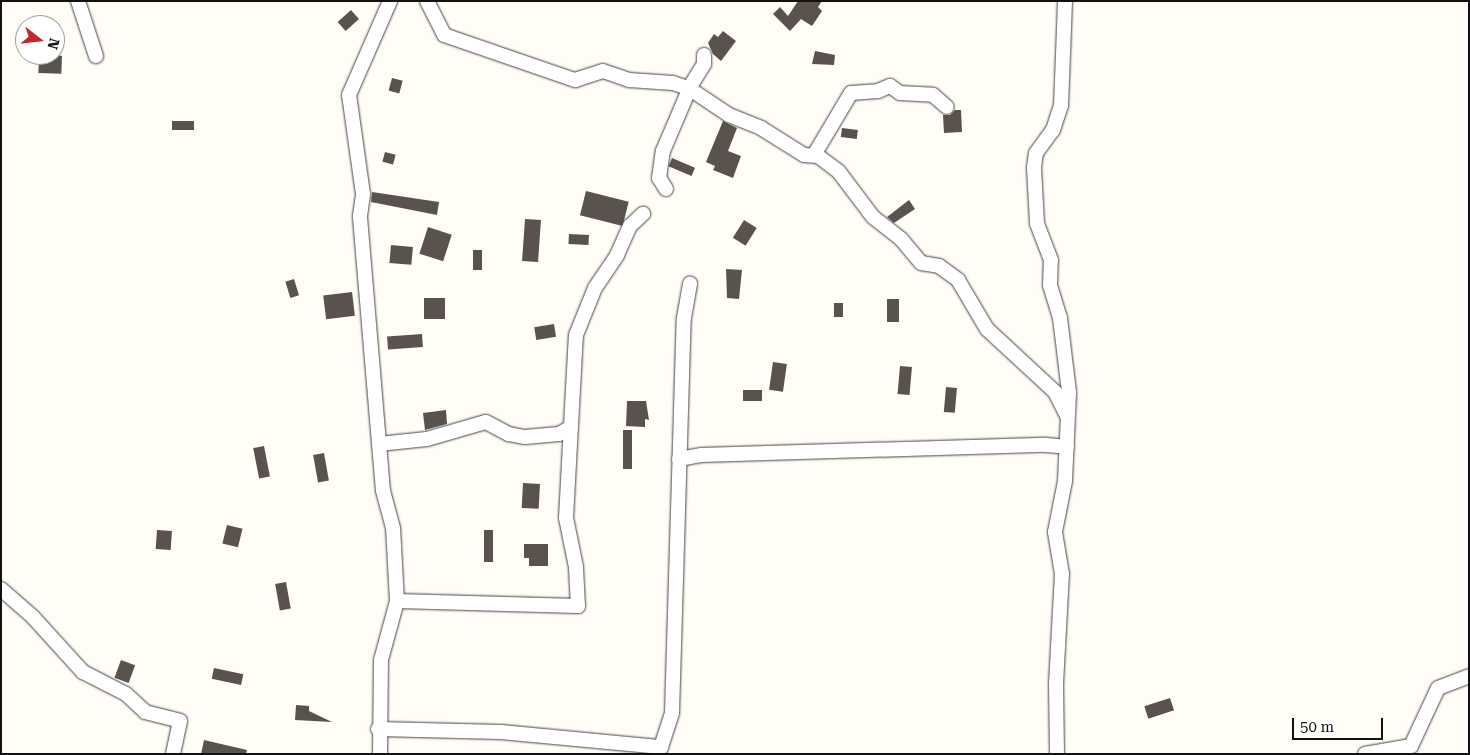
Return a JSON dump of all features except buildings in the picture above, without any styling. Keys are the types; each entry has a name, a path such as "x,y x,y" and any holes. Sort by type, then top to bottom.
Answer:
{"street":[{"path":"78,1 96,56"},
{"path":"380,754 378,729 380,660 397,601 392,528 383,491 379,444 360,216 363,194 349,95 390,1"},
{"path":"427,1 444,35 575,80 603,71 629,80 673,83 690,89 729,114 760,128 804,155 814,155 839,172 873,217 901,239 921,264 939,266 958,280 987,329 1048,384 1067,416"},
{"path":"1057,754 1056,684 1062,574 1055,532 1065,480 1068,376 1057,302 1050,286 1051,260 1037,223 1034,167 1036,153 1053,130 1061,106 1065,1"},
{"path":"666,189 659,178 663,151 690,89 704,64 704,55"},
{"path":"814,155 850,93 878,91 890,86 900,93 933,94 948,107"},
{"path":"397,601 578,606 576,567 566,518 576,335 595,288 617,254 630,226 643,214"},
{"path":"378,729 501,732 661,747 672,713 684,318 690,284"},
{"path":"379,444 427,439 486,422 509,434 526,436 559,434 571,427"},
{"path":"679,460 701,455 1046,444 1067,447"},
{"path":"1,589 32,616 83,672 126,694 145,712 180,721 173,754"},
{"path":"1365,754 1410,746 1438,688 1469,676"}]}
